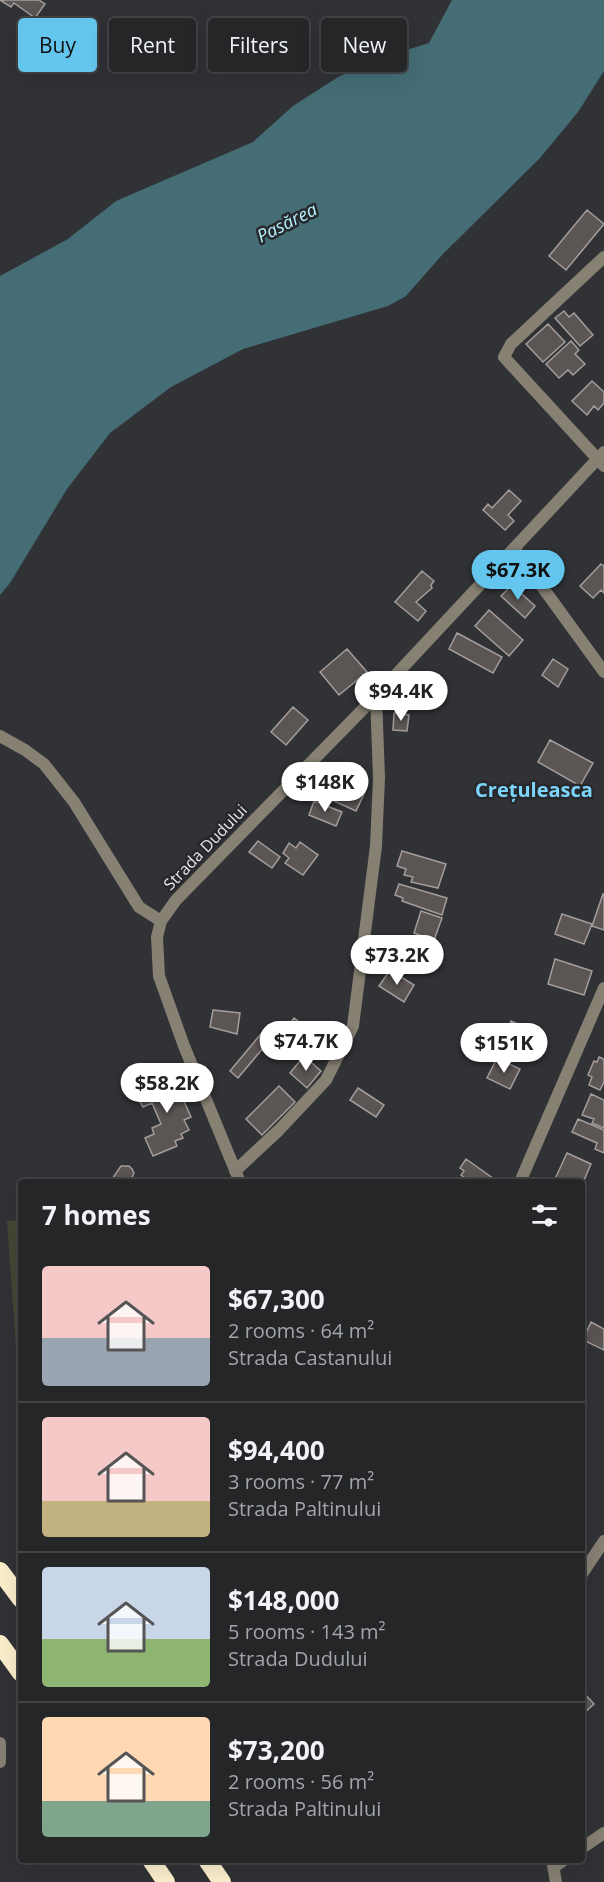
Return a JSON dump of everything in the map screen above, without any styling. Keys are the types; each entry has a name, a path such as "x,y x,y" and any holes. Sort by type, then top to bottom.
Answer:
{"highway":[{"path":"0,1571 18,1595"},
{"path":"0,1644 18,1669"},
{"path":"153,1863 166,1882"},
{"path":"209,1863 222,1882"}],"street":[{"path":"602,459 504,357 511,344 604,257"},
{"name":"Strada Dudului","path":"161,921 176,900 376,696 514,548 602,459"},
{"path":"514,548 604,672"},
{"path":"0,736 44,764 74,802 139,907 161,921 157,937 159,976 184,1046 238,1176 326,1080 353,1026 376,846 380,778 376,696"},
{"path":"521,1179 604,988"},
{"path":"585,1570 604,1541"},
{"path":"0,1743 0,1762"},
{"path":"585,1846 604,1833"},
{"path":"556,1863 556,1882"}],"green space":[{"path":"18,1220 18,1376 7,1221"}],"water":[{"name":"Pasărea","path":"452,0 604,0 604,71 578,112 540,158 442,255 406,296 388,306 243,349 171,387 110,433 67,489 10,583 0,595 0,276 68,239 116,201 253,142 293,106 338,77 349,72 407,72 407,50 429,43"}],"building":[{"path":"0,0 39,0 45,4 35,18 14,3 11,7"},
{"path":"587,210 604,224 566,270 549,256"},
{"path":"564,311 569,317 574,313 593,335 580,346 555,318"},
{"path":"548,324 565,342 543,362 526,344"},
{"path":"571,341 579,350 575,354 585,364 573,375 568,370 559,378 546,364"},
{"path":"592,381 604,392 604,403 598,410 594,406 587,415 572,401"},
{"path":"509,490 521,501 508,515 514,521 505,530 483,510 488,504 492,508"},
{"path":"601,564 604,566 604,593 601,590 593,598 580,586"},
{"path":"422,571 434,581 432,588 416,602 426,611 418,621 395,602"},
{"path":"512,585 535,606 525,618 501,596"},
{"path":"489,610 523,640 509,656 475,626"},
{"path":"457,633 502,657 493,673 449,649"},
{"path":"347,649 367,672 339,695 320,672"},
{"path":"553,659 568,669 558,687 542,675"},
{"path":"293,707 308,720 286,745 271,732"},
{"path":"394,713 409,715 407,731 393,730"},
{"path":"550,740 593,763 580,786 538,762"},
{"path":"323,773 365,792 356,811 314,792"},
{"path":"314,801 342,812 336,826 309,815"},
{"path":"258,841 280,857 272,868 249,852"},
{"path":"300,842 318,855 303,875 285,863 289,858 283,853 289,843 296,848"},
{"path":"402,851 446,864 438,888 411,882 413,877 404,875 406,869 397,866"},
{"path":"399,884 447,898 442,915 402,901 403,898 395,895"},
{"path":"604,895 604,930 592,926"},
{"path":"421,911 442,918 434,940 414,933"},
{"path":"562,914 592,924 584,944 555,934"},
{"path":"555,959 592,971 584,995 548,984"},
{"path":"390,970 414,985 404,1002 379,986"},
{"path":"213,1010 240,1013 237,1034 210,1027"},
{"path":"294,1018 318,1036 303,1054 280,1037"},
{"path":"511,1021 539,1033 530,1057 501,1045"},
{"path":"265,1029 282,1044 272,1055 264,1047 238,1078 230,1071"},
{"path":"304,1056 321,1071 307,1088 290,1073"},
{"path":"599,1057 604,1059 604,1082 600,1090 589,1085 592,1077 588,1075 594,1061 597,1062"},
{"path":"497,1058 520,1069 510,1089 487,1078"},
{"path":"171,1072 191,1117 184,1120 189,1130 181,1134 183,1138 175,1141 177,1146 153,1156 145,1138 154,1134 152,1128 161,1124 152,1103 143,1107 138,1098 157,1090 153,1080"},
{"path":"279,1086 295,1102 262,1135 246,1119"},
{"path":"358,1088 384,1105 376,1117 350,1100"},
{"path":"591,1094 604,1100 604,1128 592,1123 594,1119 582,1115"},
{"path":"578,1119 604,1130 604,1153 595,1149 597,1143 572,1132"},
{"path":"567,1153 591,1164 585,1179 555,1179"},
{"path":"466,1159 494,1179 467,1179 461,1175 464,1171 460,1168"},
{"path":"121,1166 129,1166 134,1173 131,1179 112,1179"},
{"path":"591,1322 604,1329 604,1350 585,1341"},
{"path":"585,1694 594,1704 585,1712"}],"district":[{"name":"Crețuleasca","path":"534,790"}]}
